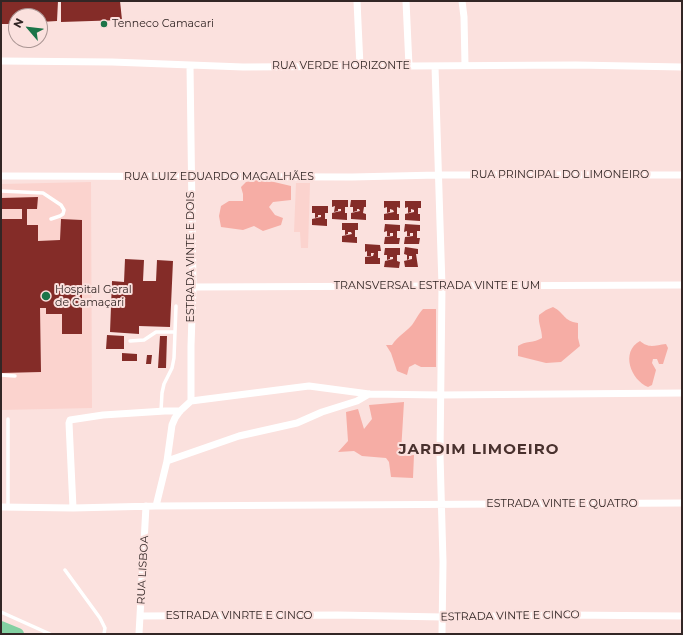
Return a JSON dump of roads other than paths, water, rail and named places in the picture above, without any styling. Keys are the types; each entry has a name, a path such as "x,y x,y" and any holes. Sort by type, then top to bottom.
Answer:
{"street":[{"path":"357,1 360,66"},
{"path":"406,1 409,66"},
{"path":"462,1 464,17 465,64"},
{"name":"RUA VERDE HORIZONTE","path":"1,61 250,67 436,66 465,64 682,67"},
{"name":"ESTRADA VINTE E DOIS","path":"190,65 193,287 190,346 191,401"},
{"path":"436,66 442,286 440,395 442,634"},
{"name":"RUA LUIZ EDUARDO MAGALHÃES","path":"1,176 352,177 438,175"},
{"name":"RUA PRINCIPAL DO LIMONEIRO","path":"438,175 682,175"},
{"name":"TRANSVERSAL ESTRADA VINTE E UM","path":"193,287 682,285"},
{"path":"156,506 167,460 172,425 180,411 191,401 309,386 369,394 440,395 682,393"},
{"path":"167,460 239,436 297,423 322,412 357,401 369,394"},
{"path":"73,508 70,420 103,415 180,411"},
{"name":"ESTRADA VINTE E QUATRO","path":"4,507 73,508 146,506 682,503"},
{"name":"RUA LISBOA","path":"139,634 146,506"},
{"name":"ESTRADA VINTE E CINCO","path":"338,615 442,617 565,615 682,616"},
{"name":"ESTRADA VINRTE E CINCO","path":"140,616 338,615"}],"lane":[{"path":"1,191 40,192 46,194 64,210 63,214 51,219"},
{"path":"161,411 164,384 172,368 174,358 176,306"},
{"path":"130,341 144,340 156,332 175,332"},
{"path":"1,375 15,376"},
{"path":"4,507 8,418"},
{"path":"1,464 7,464"},
{"path":"65,570 100,618 105,628 104,634"},
{"path":"1,612 50,634"}],"place":[{"name":"Tenneco Camacari","path":"104,24"},
{"name":"Hospital Geral de Camaçari","path":"46,296"}],"district":[{"name":"JARDIM LIMOEIRO","path":"479,450"}]}
